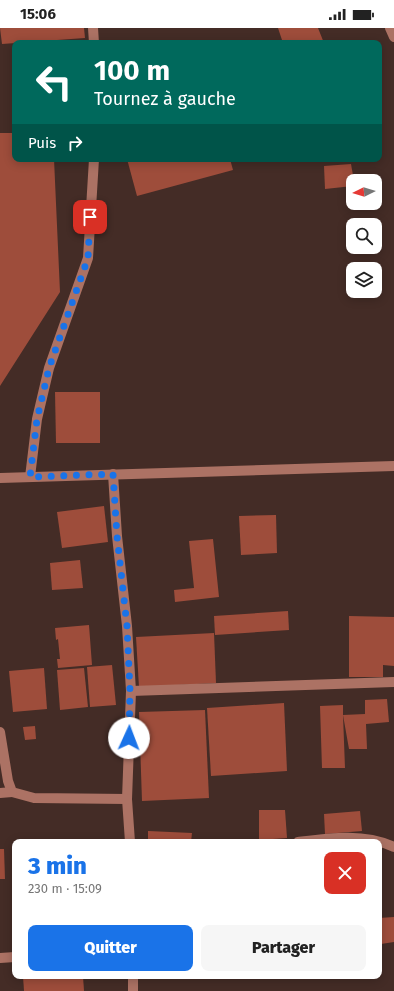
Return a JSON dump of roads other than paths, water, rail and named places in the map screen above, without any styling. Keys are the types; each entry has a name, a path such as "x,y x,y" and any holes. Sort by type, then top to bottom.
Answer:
{"street":[{"path":"93,28 94,40"},
{"path":"390,28 394,37"},
{"path":"30,477 37,419 49,368 88,258 94,162"},
{"path":"0,478 394,466"},
{"path":"113,474 117,536 127,626 130,691 127,799 130,839"},
{"path":"130,691 394,682"},
{"path":"0,732 8,781 12,792"},
{"path":"0,793 12,792 34,798 127,799"},
{"path":"333,839 357,837 366,839"},
{"path":"382,843 394,848"},
{"path":"0,958 12,957"},
{"path":"133,979 133,991"}]}
